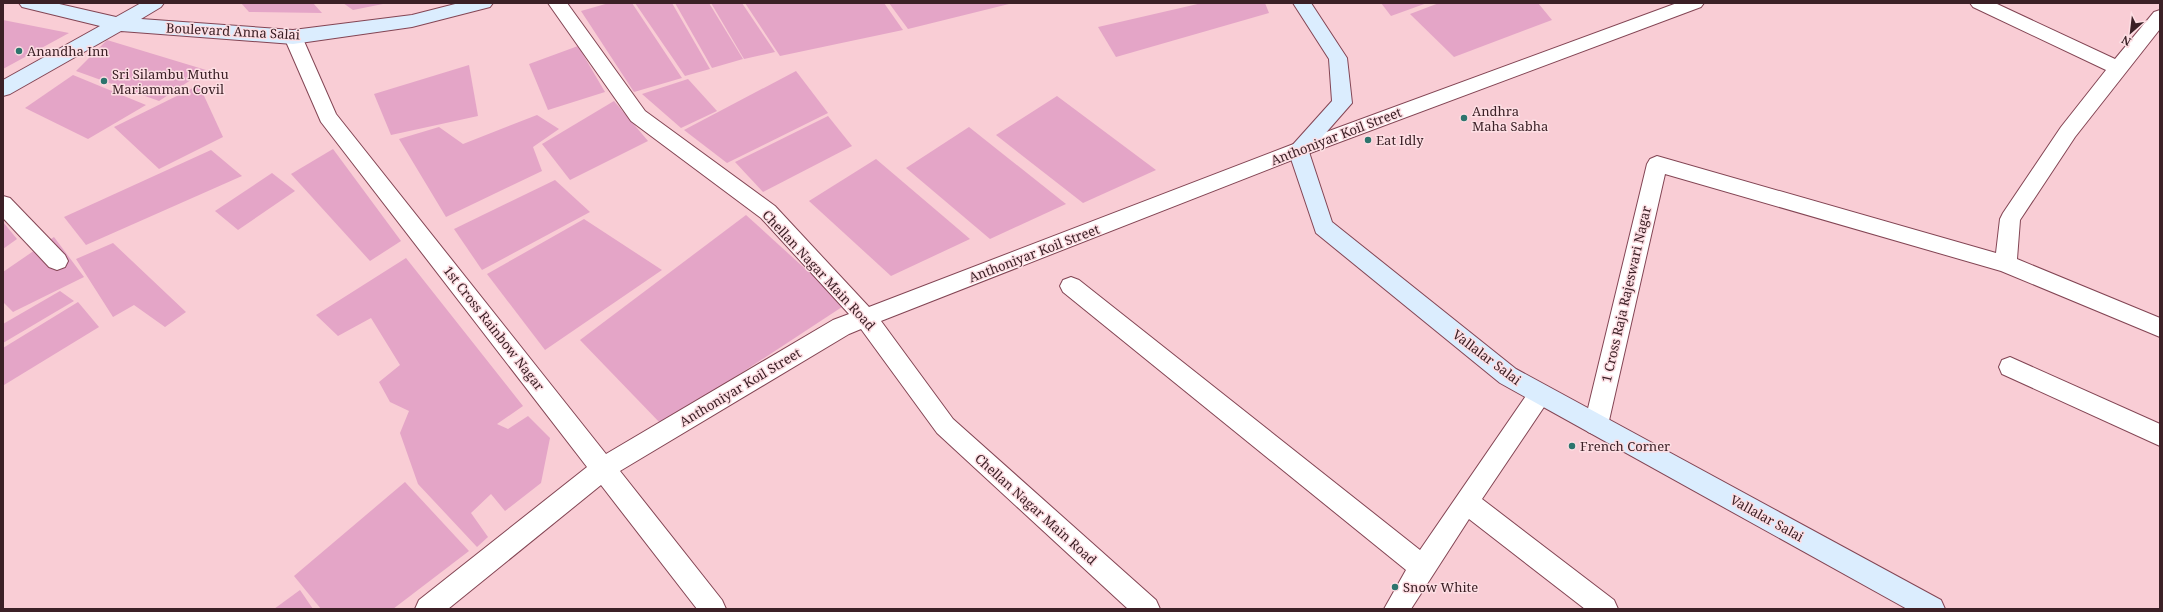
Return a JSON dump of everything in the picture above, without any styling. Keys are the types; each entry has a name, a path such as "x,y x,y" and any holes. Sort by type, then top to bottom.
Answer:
{"street":[{"name":"Boulevard Anna Salai","path":"28,3 118,24 293,37 412,21 484,3"},
{"path":"3,89 155,3"},
{"name":"Chellan Nagar Main Road","path":"557,3 638,116 768,212 865,317 944,426 1147,609"},
{"path":"1298,150 1342,103 1338,58 1302,3"},
{"name":"Anthoniyar Koil Street","path":"428,609 604,468 841,328 865,317 1298,150 1696,3"},
{"path":"1979,3 2118,68"},
{"path":"2160,16 2068,132 2010,219 2006,264 2160,328"},
{"name":"1st Cross Rainbow Nagar","path":"293,37 328,117 713,609"},
{"name":"Vallalar Salai","path":"1298,150 1323,227 1508,376 1932,609"},
{"name":"1 Cross Raja Rajeswari Nagar","path":"1596,425 1657,164 2006,264"},
{"path":"3,204 57,261"},
{"path":"1071,286 1422,568"},
{"path":"2010,367 2160,435"},
{"path":"1397,609 1422,568 1540,394"},
{"path":"1467,502 1605,609"}],"building":[{"path":"241,3 313,3 322,13 249,12"},
{"path":"343,3 383,3 383,4 353,10"},
{"path":"609,3 632,3 682,78 634,92 581,11"},
{"path":"635,3 672,3 710,69 685,76"},
{"path":"675,3 709,3 743,59 712,68"},
{"path":"711,3 742,3 775,52 744,59"},
{"path":"745,3 884,3 903,30 780,56"},
{"path":"889,3 1009,3 1009,4 908,29"},
{"path":"1202,3 1265,3 1269,13 1116,57 1098,27"},
{"path":"1381,3 1427,3 1391,16"},
{"path":"1439,3 1538,3 1552,20 1454,57 1410,14"},
{"name":"Anandha Inn","path":"3,20 69,33 3,69"},
{"path":"107,40 206,70 159,101 76,71"},
{"path":"578,46 605,92 548,110 529,64"},
{"path":"469,65 478,116 391,135 374,94"},
{"path":"796,71 828,113 727,163 684,130"},
{"path":"73,75 146,105 88,139 25,108"},
{"path":"688,79 717,111 681,128 642,94"},
{"path":"199,85 223,137 159,169 114,127"},
{"path":"1057,96 1156,170 1083,203 996,135"},
{"path":"614,101 648,141 570,180 542,144"},
{"path":"537,115 559,129 533,147 542,171 446,217 399,139 439,127 463,144"},
{"path":"828,116 852,146 763,192 735,162"},
{"path":"969,127 1066,204 990,239 906,168"},
{"path":"333,149 401,241 370,261 291,174"},
{"path":"211,150 242,176 86,245 64,217"},
{"path":"876,159 970,239 891,276 809,201"},
{"path":"272,173 295,191 238,230 215,211"},
{"path":"555,180 590,212 482,270 454,229"},
{"path":"746,215 845,305 662,425 580,340"},
{"path":"584,219 662,270 545,350 487,274"},
{"path":"3,222 17,239 3,249"},
{"path":"54,237 84,277 13,312 3,302 3,272"},
{"path":"113,243 186,312 165,327 134,305 113,317 76,259"},
{"path":"406,258 523,406 497,424 508,429 528,416 550,438 541,483 505,511 491,494 471,513 488,537 477,547 418,484 400,433 409,411 390,402 379,382 400,365 371,318 338,336 316,315"},
{"path":"60,291 74,301 3,343 3,324"},
{"path":"78,302 99,327 4,385 3,348"},
{"path":"405,482 469,551 393,609 321,609 294,576"},
{"path":"300,590 313,609 274,609"}],"place":[{"name":"Anandha Inn","path":"19,51"},
{"name":"Sri Silambu Muthu Mariamman Covil","path":"104,81"},
{"name":"Andhra Maha Sabha","path":"1464,118"},
{"name":"Eat Idly","path":"1368,140"},
{"name":"French Corner","path":"1572,446"},
{"name":"Snow White","path":"1395,587"}]}
